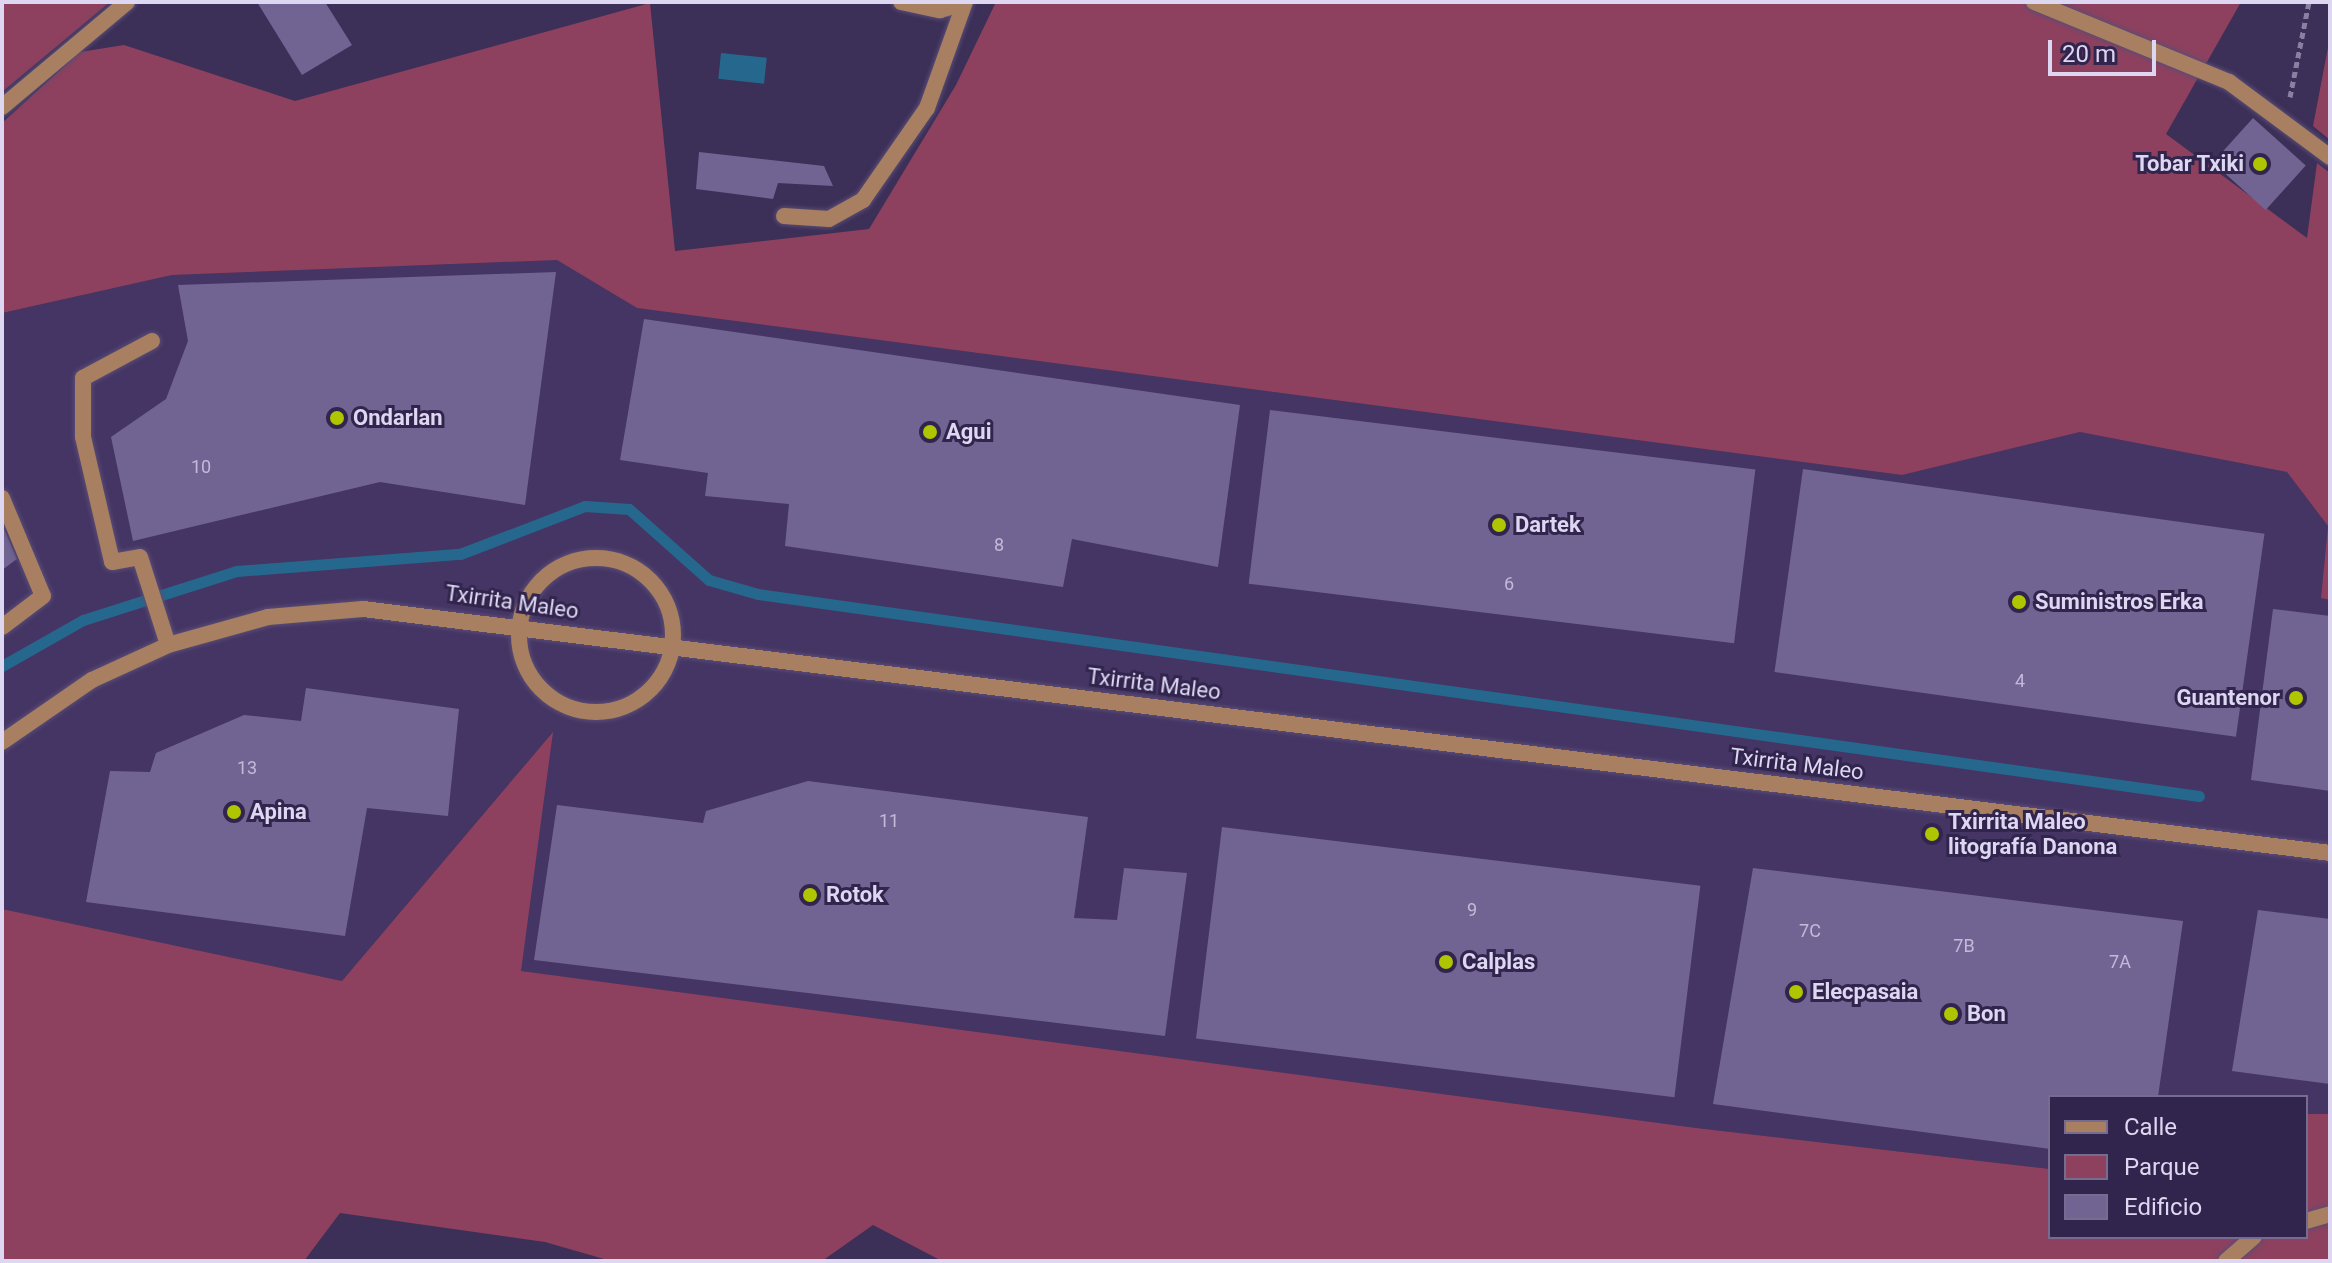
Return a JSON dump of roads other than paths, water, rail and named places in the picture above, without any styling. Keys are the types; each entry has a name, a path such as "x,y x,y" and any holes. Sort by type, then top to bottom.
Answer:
{"street":[{"path":"2,107 127,2"},
{"path":"901,2 940,10 965,3"},
{"path":"2034,2 2229,82 2330,157"},
{"path":"784,216 829,219 863,200 927,108 965,3"},
{"path":"152,341 83,378 83,437 112,562 140,557 168,645"},
{"path":"2,498 43,596 2,627"},
{"path":"606,558 639,570 658,588 670,611 673,646 655,686 618,710 597,713 555,701 538,687 526,669 519,626 523,608 542,579 572,561 606,558"},
{"name":"Txirrita Maleo","path":"2,742 92,680 168,645 221,627 316,610 411,611 2330,853"},
{"path":"2308,1220 2330,1214"},
{"path":"2226,1261 2252,1239"}],"water":[{"path":"721,53 767,58 764,84 718,79"}],"waterway":[{"path":"2,666 83,620 237,571 460,554 585,506 629,509 709,580 758,594 2199,796"}],"place":[{"name":"Tobar Txiki","path":"2260,164"},
{"name":"Ondarlan","path":"337,418"},
{"name":"Agui","path":"930,432"},
{"name":"Dartek","path":"1499,525"},
{"name":"Suministros Erka","path":"2019,602"},
{"name":"Guantenor","path":"2296,698"},
{"name":"Apina","path":"234,812"},
{"name":"Txirrita Maleo litografía Danona","path":"1932,834"},
{"name":"Rotok","path":"810,895"},
{"name":"Calplas","path":"1446,962"},
{"name":"Elecpasaia","path":"1796,992"},
{"name":"Bon","path":"1951,1014"}]}
